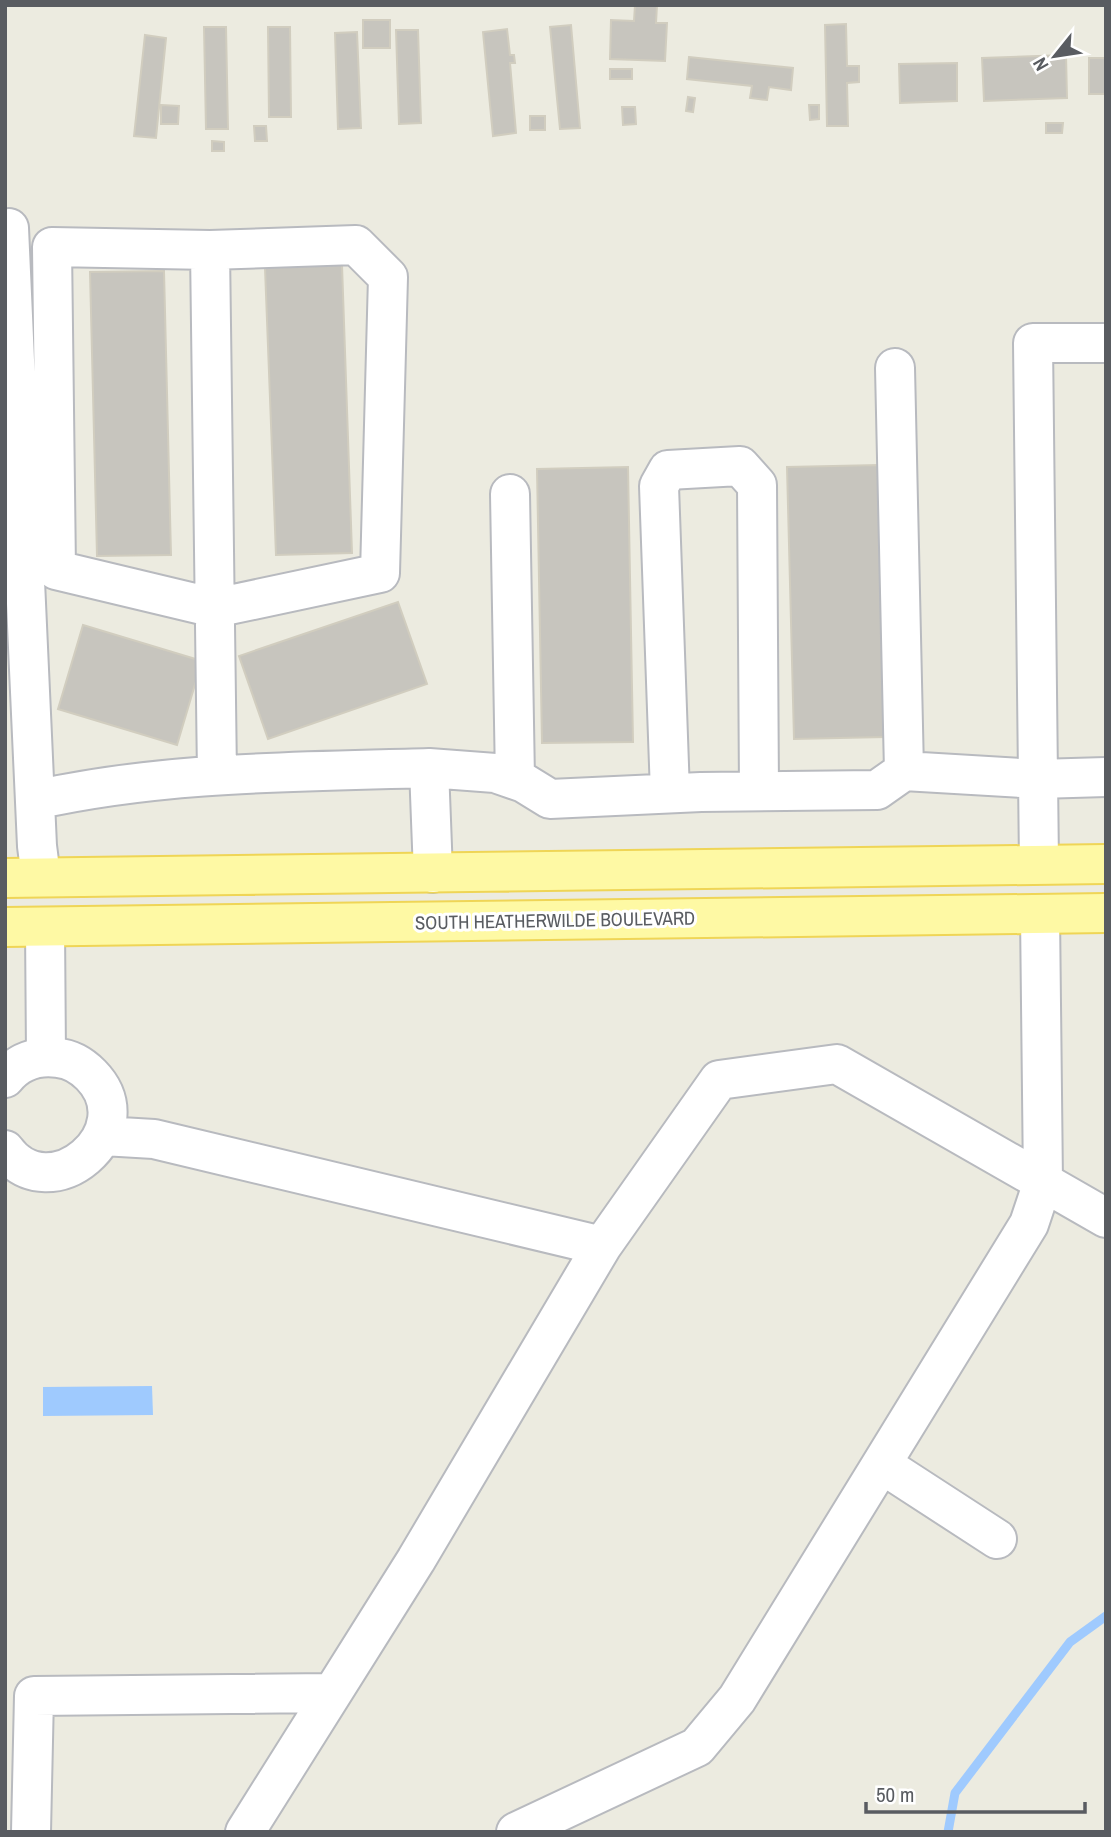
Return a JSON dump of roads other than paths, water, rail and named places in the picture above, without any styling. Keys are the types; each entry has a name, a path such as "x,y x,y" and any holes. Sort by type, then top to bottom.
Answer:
{"main road":[{"path":"1039,864 1040,914"},
{"path":"45,927 23,877 1106,864"},
{"name":"SOUTH HEATHERWILDE BOULEVARD","path":"5,927 1106,913"}],"street":[{"path":"5,229 9,228 35,800 23,877"},
{"path":"356,245 388,276 380,573 215,608 56,570 52,247 210,250 356,245"},
{"path":"210,250 217,775"},
{"path":"1039,864 1033,343 1106,342"},
{"path":"895,368 904,771"},
{"path":"670,793 659,486 668,470 740,466 757,485 759,791"},
{"path":"510,494 515,779"},
{"path":"35,800 94,787 217,775 429,768 495,773 515,779 550,799 670,793 877,790 904,771 1038,779 1106,777"},
{"path":"429,768 433,873"},
{"path":"516,1832 697,1747 737,1699 1030,1224 1043,1182 1040,914"},
{"path":"45,927 47,1056"},
{"path":"5,1078 27,1060 47,1056 66,1059 83,1067 97,1081 107,1117 103,1136 93,1152 79,1164 61,1170 43,1171 25,1166 5,1150"},
{"path":"246,1832 423,1548 603,1246 719,1080 837,1064 1106,1217"},
{"path":"103,1136 154,1139 603,1246"},
{"path":"883,1465 997,1539"},
{"path":"31,1832 34,1696 332,1693"}],"water":[{"path":"152,1386 153,1415 43,1416 43,1387"}],"waterway":[{"path":"948,1832 955,1793 1070,1642 1106,1616"}]}
